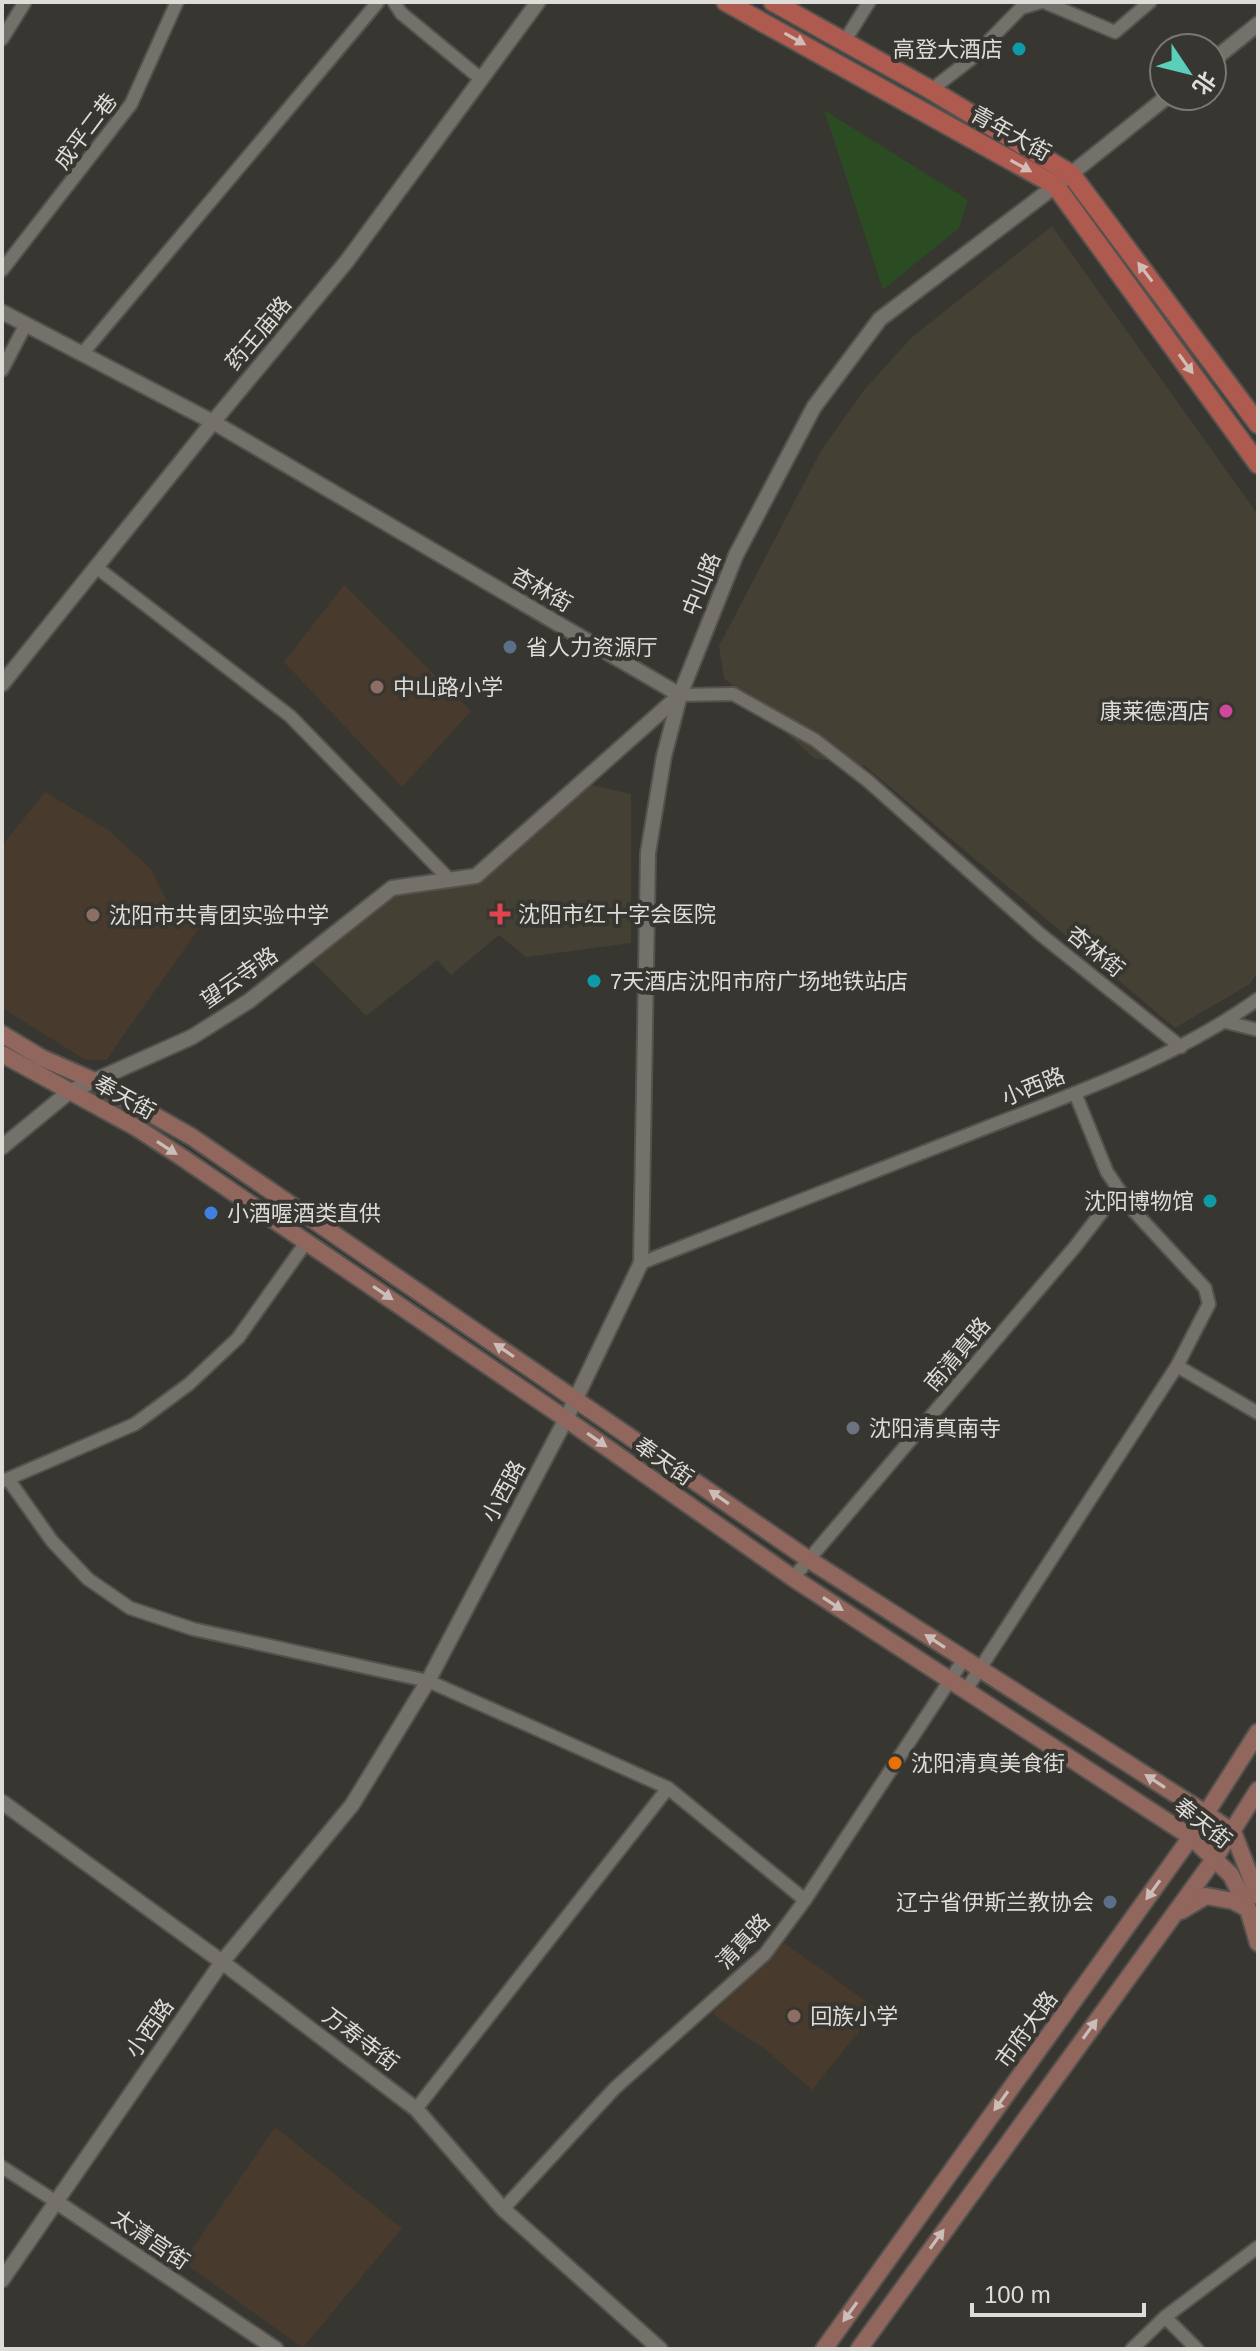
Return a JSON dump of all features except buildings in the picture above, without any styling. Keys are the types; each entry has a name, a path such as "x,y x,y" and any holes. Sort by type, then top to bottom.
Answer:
{"main road":[{"name":"青年大街","path":"726,2 1055,185 1258,464"},
{"name":"青年大街","path":"773,2 931,90 1071,174 1258,424"},
{"name":"奉天街","path":"2,1034 42,1058 92,1080 192,1137 808,1559 1233,1832 1253,1902 1258,1943"},
{"name":"奉天街","path":"2,1054 137,1128 307,1241 793,1578 1191,1837 1215,1858 1253,1902"},
{"name":"市府大路","path":"824,2349 1191,1837 1258,1732"},
{"path":"859,2349 1215,1858 1258,1790"},
{"path":"1172,1916 1206,1896 1253,1902"}],"street":[{"path":"2,39 25,2"},
{"name":"成平二巷","path":"2,270 131,104 177,2"},
{"path":"82,354 378,2"},
{"path":"394,2 401,13 481,79"},
{"name":"药王庙路","path":"2,684 347,261 538,2"},
{"path":"844,42 869,2"},
{"path":"931,90 971,59 1021,8 1043,2 1115,32 1150,2"},
{"path":"1228,48 1258,24"},
{"name":"中山路","path":"641,1263 648,853 664,756 680,695 736,555 814,407 880,319 1148,112"},
{"name":"杏林街","path":"2,312 213,422 680,695 733,694 815,740 868,781 1040,934 1181,1047"},
{"path":"2,370 26,324"},
{"path":"96,567 290,716 450,880"},
{"name":"望云寺路","path":"2,1147 69,1092 192,1037 249,1001 392,888 476,876 680,695"},
{"name":"小西路","path":"2,2280 222,1962 352,1805 428,1681 566,1419 641,1263 1075,1093 1181,1047 1226,1022 1258,999"},
{"path":"1226,1022 1258,1030"},
{"path":"966,1690 1177,1366 1209,1304 1205,1288 1132,1209 1107,1172 1075,1093"},
{"name":"南清真路","path":"793,1578 1119,1190"},
{"path":"307,1241 238,1338 189,1384 135,1424 5,1480 52,1541 88,1579 130,1608 193,1629 428,1681 668,1788 805,1900"},
{"path":"1177,1366 1258,1413"},
{"name":"清真路","path":"503,2209 615,2088 765,1954 805,1900 964,1659"},
{"path":"416,2109 668,1788"},
{"name":"万寿寺街","path":"2,1802 222,1962 416,2109 503,2209 660,2349"},
{"name":"太清宫街","path":"2,2167 276,2349"},
{"path":"1132,2349 1165,2317 1258,2247"},
{"path":"1165,2317 1197,2349"}],"shaded area":[{"path":"1052,226 1258,515 1258,972 1250,984 1175,1028 865,766 814,758 724,678 719,646 822,449 865,389 911,338"},
{"name":"中山路小学","path":"344,585 471,711 402,787 284,662"},
{"name":"沈阳市红十字会医院","path":"591,785 631,794 631,943 526,957 499,935 451,975 437,960 366,1016 312,961 395,893 470,884 529,839 570,800"},
{"name":"沈阳市共青团实验中学","path":"45,792 108,830 151,869 167,902 200,927 106,1060 86,1060 2,1008 2,846"},
{"name":"回族小学","path":"784,1943 877,2009 812,2090 765,2049 713,2013"},
{"path":"275,2127 402,2228 303,2348 183,2262"}],"green space":[{"path":"824,110 968,200 959,228 883,290"}],"place":[{"name":"高登大酒店","path":"1019,49"},
{"name":"省人力资源厅","path":"510,647"},
{"name":"中山路小学","path":"377,687"},
{"name":"康莱德酒店","path":"1226,711"},
{"name":"沈阳市红十字会医院","path":"500,914"},
{"name":"沈阳市共青团实验中学","path":"93,915"},
{"name":"7天酒店沈阳市府广场地铁站店","path":"594,981"},
{"name":"沈阳博物馆","path":"1210,1201"},
{"name":"小酒喔酒类直供","path":"211,1213"},
{"name":"沈阳清真南寺","path":"853,1428"},
{"name":"沈阳清真美食街","path":"895,1763"},
{"name":"辽宁省伊斯兰教协会","path":"1110,1902"},
{"name":"回族小学","path":"794,2016"}]}
